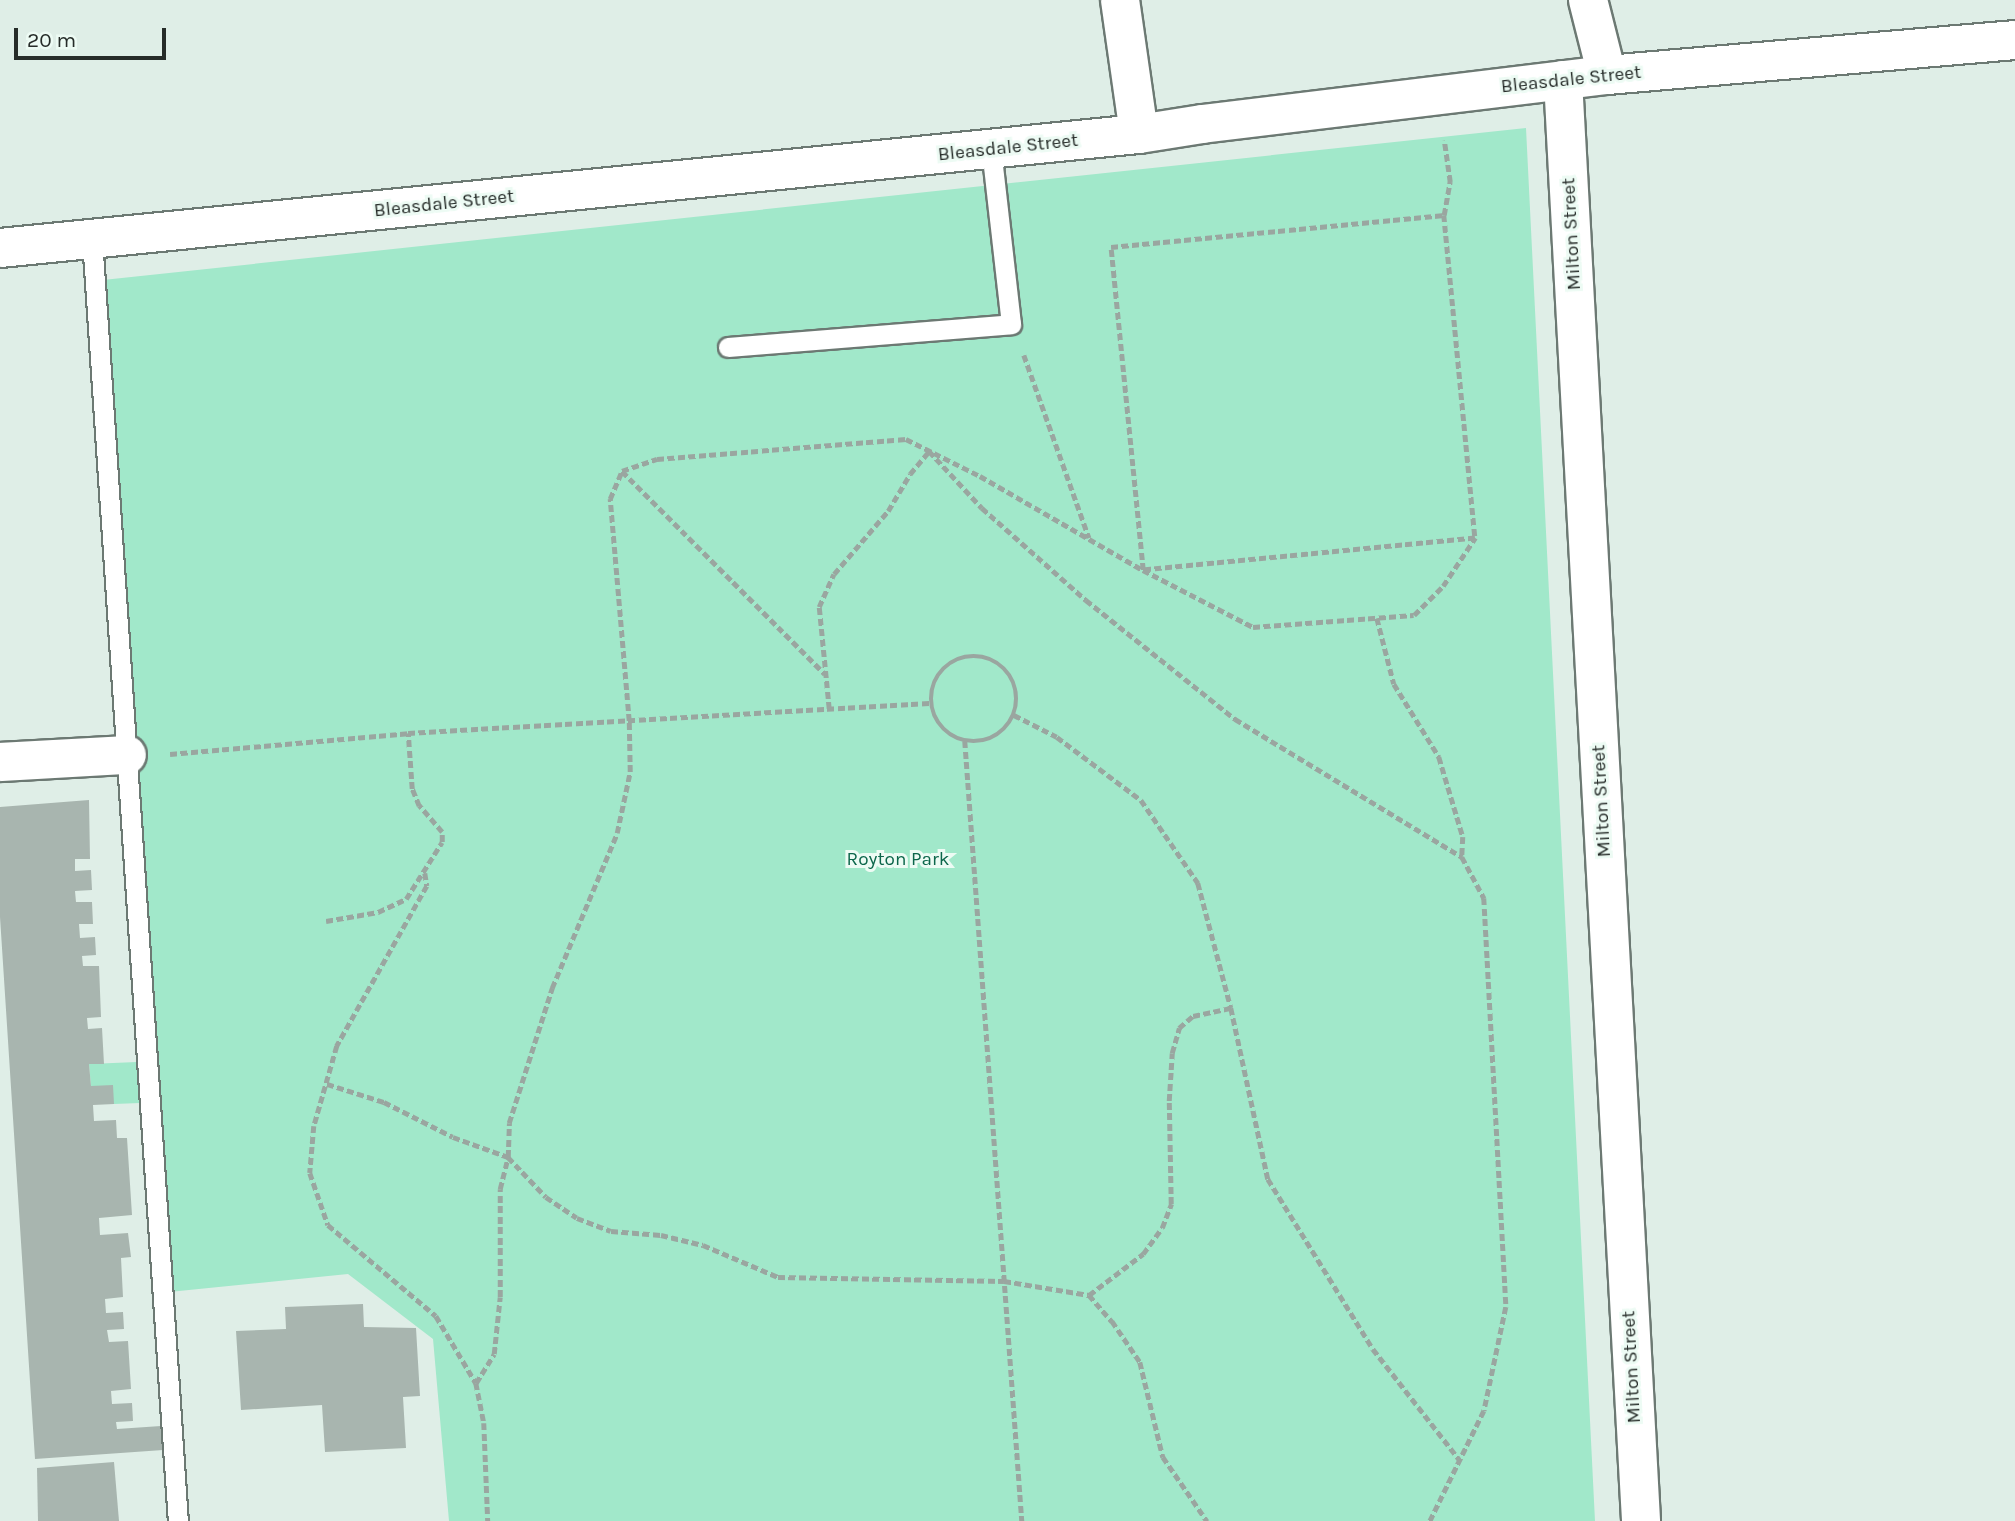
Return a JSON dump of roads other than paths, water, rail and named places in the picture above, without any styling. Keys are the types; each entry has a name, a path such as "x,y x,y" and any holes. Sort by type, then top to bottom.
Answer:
{"street":[{"path":"1120,0 1139,134"},
{"path":"1588,0 1607,75"},
{"name":"Bleasdale Street","path":"0,248 1139,134 1607,75 2015,40"},
{"name":"Milton Street","path":"1563,80 1641,1521"},
{"path":"0,762 127,755"}],"lane":[{"path":"728,347 1011,324 991,149"},
{"path":"92,238 178,1521"}],"park label":[{"name":"Royton Park","path":"898,860"}]}
